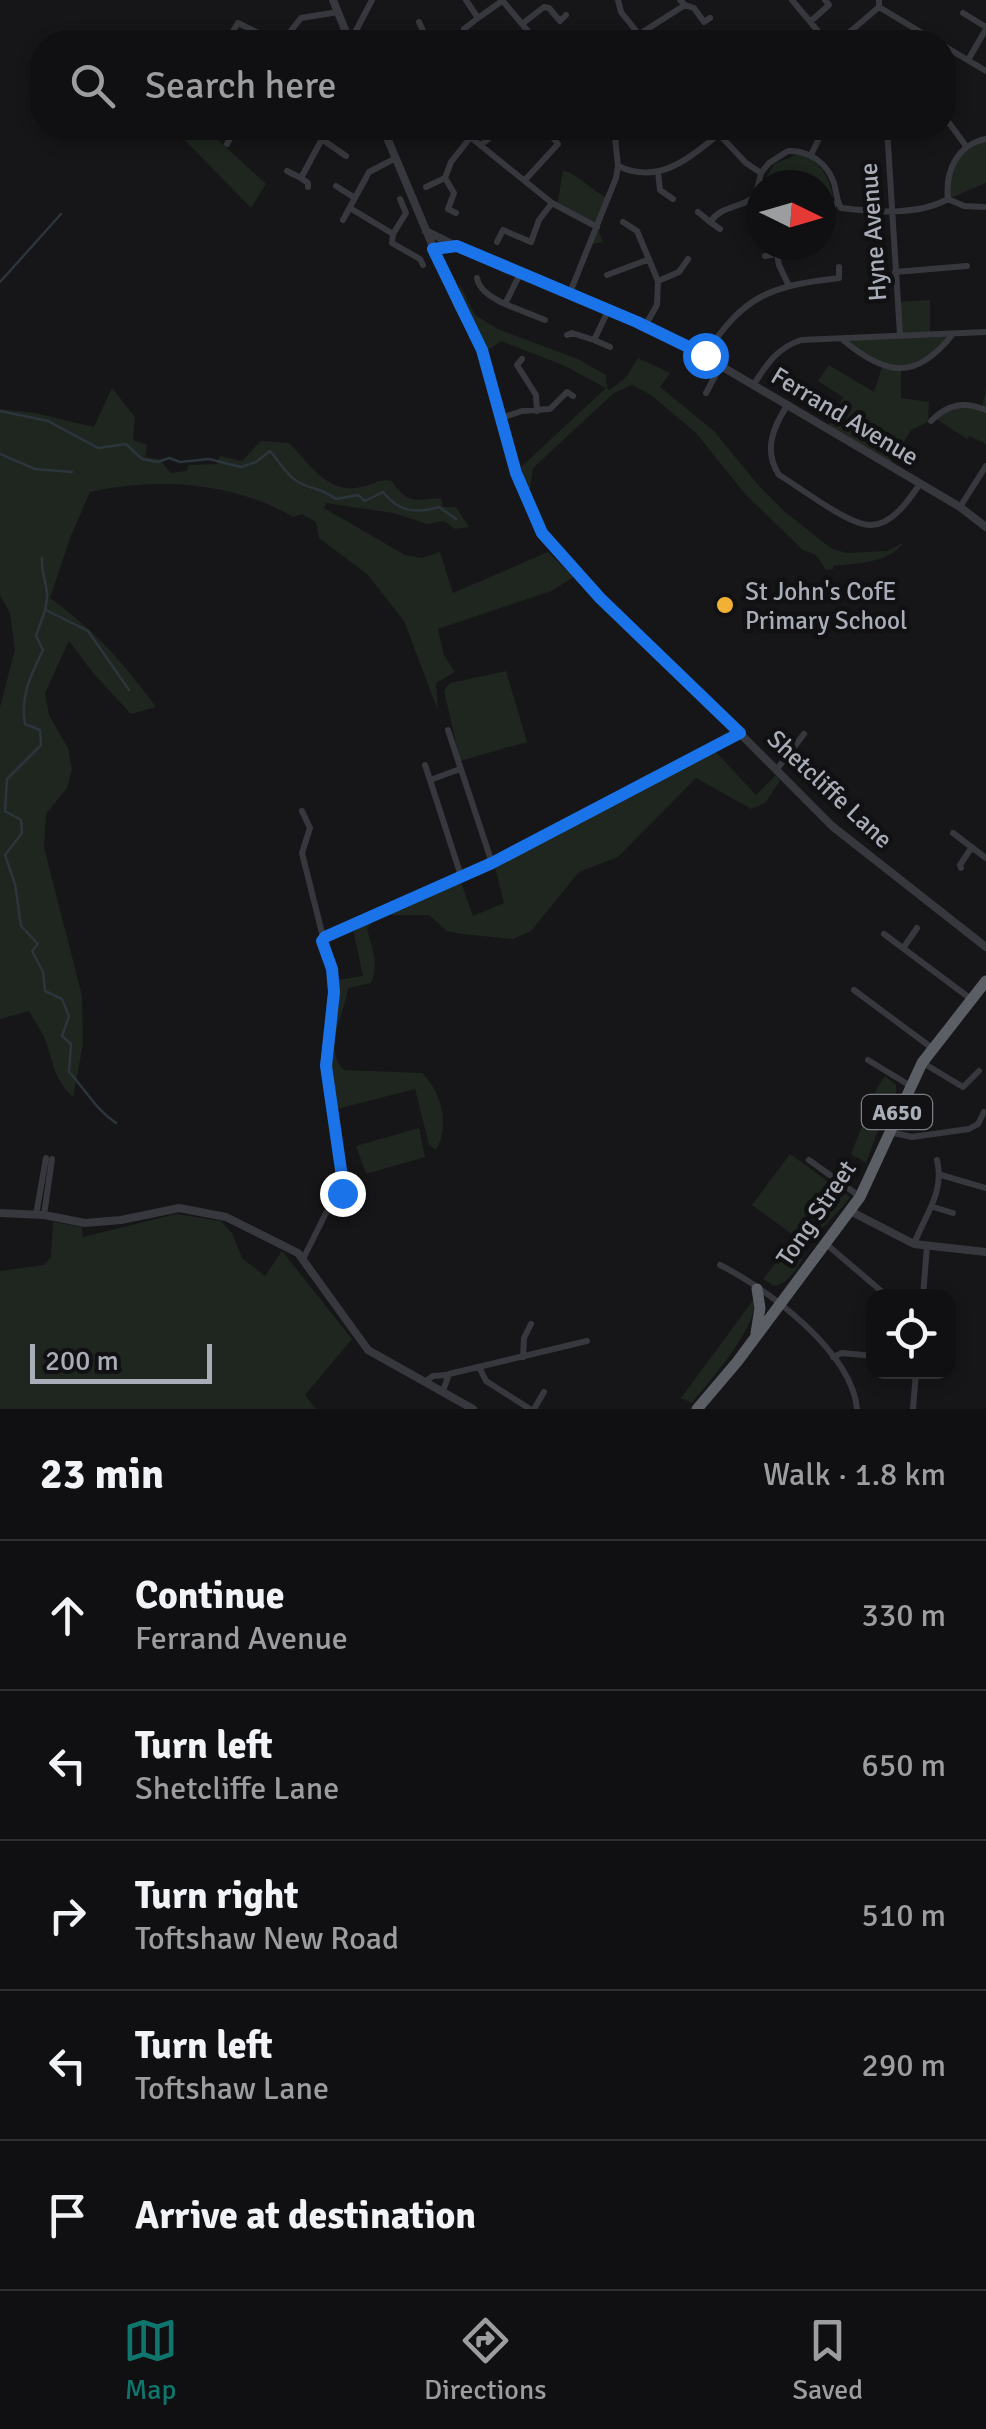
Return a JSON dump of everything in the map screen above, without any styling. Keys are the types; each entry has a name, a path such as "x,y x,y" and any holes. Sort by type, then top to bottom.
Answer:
{"highway":[{"name":"Tong Street","path":"697,1409 850,1211 872,1175 922,1062 986,981"},
{"path":"755,1337 760,1308 757,1289"}],"street":[{"path":"333,0 345,30"},
{"path":"356,30 372,0"},
{"path":"466,0 478,18"},
{"path":"464,29 502,0 527,30"},
{"path":"618,0 621,12 634,30"},
{"path":"792,0 818,30"},
{"path":"645,30 682,2 694,8 706,23"},
{"path":"811,21 829,3"},
{"path":"851,30 879,4 917,30"},
{"path":"522,24 544,7 550,8 560,21 566,15"},
{"path":"290,30 300,18 338,12"},
{"path":"963,13 986,28 968,60"},
{"path":"422,30 420,26 431,26"},
{"path":"956,54 986,70"},
{"path":"956,132 966,146"},
{"path":"948,199 951,166 966,146 986,139"},
{"path":"228,144 230,140"},
{"path":"301,178 322,140"},
{"path":"331,140 346,156"},
{"name":"Shetcliffe Lane","path":"387,140 433,249 482,350 516,473 542,533 600,598 859,849 986,948"},
{"path":"426,185 444,178 468,140"},
{"path":"473,140 552,202 597,226"},
{"path":"481,146 488,140"},
{"path":"525,180 561,146 556,140"},
{"path":"569,295 618,166 615,140"},
{"path":"618,166 630,172 658,172 680,164 706,140"},
{"path":"724,140 755,170"},
{"path":"812,155 819,140"},
{"name":"Hyne Avenue","path":"888,140 900,335"},
{"path":"762,170 788,151 812,155 826,170"},
{"path":"343,220 369,172 394,159"},
{"path":"288,171 308,183 308,187"},
{"path":"658,172 657,191 673,198"},
{"path":"444,178 454,193 463,196"},
{"path":"336,186 356,198"},
{"path":"450,210 454,193"},
{"path":"731,196 732,206"},
{"path":"391,241 406,212 400,199"},
{"path":"836,202 841,208 892,211 925,208 948,199 964,206 984,207"},
{"path":"497,242 500,228 535,243 539,220 552,202"},
{"path":"710,222 722,209 746,202"},
{"path":"350,208 423,265"},
{"path":"698,212 720,230"},
{"path":"624,222 637,231 658,281 656,305 645,326"},
{"name":"Ferrand Avenue","path":"426,231 705,355 960,507 986,527"},
{"path":"433,249 457,246"},
{"path":"658,281 680,272 688,259"},
{"path":"607,275 647,260"},
{"path":"780,260 788,284"},
{"path":"895,272 967,266"},
{"path":"705,355 722,330 747,305 788,284 839,282 840,267"},
{"path":"505,304 520,274"},
{"path":"476,282 532,320 545,320"},
{"path":"594,340 608,310"},
{"path":"569,332 608,349"},
{"path":"754,384 772,356 801,340 986,332"},
{"path":"842,339 882,367 900,370 923,363 954,333"},
{"path":"516,364 536,395 537,411"},
{"path":"706,393 722,364"},
{"path":"500,418 550,409 567,392 574,396"},
{"path":"788,404 774,425 770,456 774,466 779,474 842,514 866,525 879,524 905,505 919,485"},
{"path":"931,421 954,405 968,404 986,410"},
{"path":"960,507 986,466"},
{"path":"448,730 492,863"},
{"path":"303,1259 326,1213 347,1187 342,1177 326,1066 334,992 332,969 322,941 325,937 492,863 740,733"},
{"path":"777,769 804,739"},
{"path":"425,765 462,876"},
{"path":"430,780 460,770"},
{"path":"302,811 310,828 302,853 311,898 325,937"},
{"path":"953,834 986,858"},
{"path":"961,868 972,848"},
{"path":"904,947 917,928"},
{"path":"884,934 970,999"},
{"path":"854,990 932,1048"},
{"path":"868,1060 910,1085"},
{"path":"922,1062 963,1088 980,1071"},
{"path":"888,1132 912,1137 970,1129 984,1112"},
{"path":"40,1215 49,1158"},
{"path":"809,1160 860,1196"},
{"path":"914,1244 933,1207 941,1175 937,1160"},
{"path":"941,1175 986,1188"},
{"path":"933,1207 953,1213"},
{"path":"0,1213 85,1223 167,1209 201,1210 226,1217 281,1242 303,1259 368,1350 473,1409"},
{"path":"850,1211 914,1244 986,1252"},
{"path":"825,1244 879,1289"},
{"path":"924,1289 927,1246"},
{"path":"720,1265 802,1322 851,1384 856,1409"},
{"path":"523,1357 524,1338 531,1324"},
{"path":"426,1380 586,1341"},
{"path":"832,1357 839,1353 866,1355"},
{"path":"479,1367 486,1382 532,1409 544,1392"},
{"path":"443,1391 446,1375"},
{"path":"912,1409 915,1379"}],"shaded area":[{"path":"986,139 986,183 948,199 957,157"},
{"path":"185,140 218,140 266,184 251,208"},
{"path":"798,154 822,170 771,170 774,164"},
{"path":"563,170 608,198 597,227 557,206"},
{"path":"597,227 603,242 589,245"},
{"path":"460,285 475,315 498,329 578,359 606,375 610,390 626,377 638,358 670,373 660,387 714,431 784,511 832,549 847,553 887,551 903,543 880,559 826,570 816,555 803,550 746,495 696,433 651,395 632,385 614,393 533,468 529,496 521,467 606,388 565,366 501,341 487,351 460,301"},
{"path":"930,300 930,333 954,333 941,349 901,370 901,398 929,402 928,422 911,430 889,466 827,428 843,397 818,381 829,365 874,392 882,367 842,339 900,335 898,302"},
{"path":"112,388 135,417 133,440 147,445 145,457 159,459 171,473 186,471 189,465 217,464 220,456 242,461 261,441 289,443 321,476 339,486 392,481 407,497 441,498 443,507 456,507 469,527 455,529 444,521 427,524 393,513 326,503 324,508 405,555 422,558 440,552 453,593 548,552 574,577 551,591 438,629 444,655 455,672 436,683 438,711 404,621 367,574 319,538 316,522 302,514 293,517 246,496 195,486 142,485 90,492 50,598 108,648 156,707 131,714 69,641 45,693 49,715 68,748 72,769 67,788 46,814 44,847 82,996 83,1044 73,1097 58,1077 45,1039 29,1011 0,1019 0,707 15,650 10,614 0,595 0,409 94,427"},
{"path":"986,389 986,444 970,436 967,439 935,418 954,405 982,408"},
{"path":"506,671 527,742 460,761 444,690 450,683"},
{"path":"714,750 756,795 776,775 780,781 765,803 751,809 696,778 618,857 579,872 531,931 513,939 461,934 447,931 429,915 384,915 461,882 473,916 504,903 495,867"},
{"path":"373,920 367,930 375,969 371,983 348,988 335,1052 344,1070 422,1073 435,1090 442,1110 443,1131 436,1150 429,1145 415,1089 337,1109 329,1067 337,980 363,976 353,929"},
{"path":"885,1076 896,1085 896,1098 866,1163 851,1154"},
{"path":"419,1128 425,1157 366,1174 356,1146"},
{"path":"790,1154 850,1197 818,1232 790,1277 774,1286 763,1279 796,1237 752,1205"},
{"path":"176,1214 221,1221 232,1233 242,1258 265,1276 282,1251 352,1339 305,1395 316,1409 0,1409 0,1271 44,1265 51,1257 53,1222 82,1227 83,1237"},
{"path":"754,1299 749,1323 732,1353 692,1403 681,1398"}],"waterway":[{"path":"0,282 61,214"},
{"path":"0,411 48,421 98,448 126,444 142,459 158,462 169,458 180,462 209,459 241,467 270,451 294,479 336,499 358,495 365,501 383,492 401,507 415,511 439,507 456,519"},
{"path":"0,454 35,469 72,472"},
{"path":"42,558 47,599 36,636 43,650 24,704 25,724 40,730 41,745 7,779 5,811 21,820 22,833 5,855 15,884 21,926 38,944 32,951 43,972 45,991 62,999 69,1016 62,1036 71,1044 69,1072 116,1123"},
{"path":"46,610 88,631 129,690"}],"place":[{"name":"St John's CofE Primary School","path":"725,605"}],"route":[{"path":"342,1193 347,1187 342,1177 340,1142 326,1066 334,992 332,969 322,941 325,937 551,834 740,733 600,598 542,533 516,473 482,350 433,249 457,246 705,355"}]}
